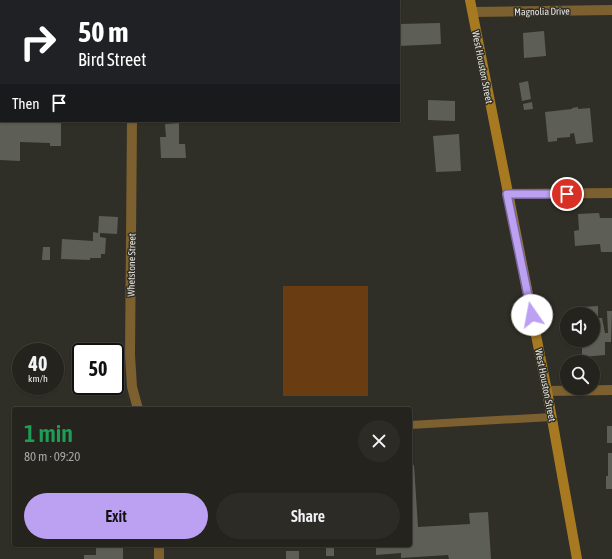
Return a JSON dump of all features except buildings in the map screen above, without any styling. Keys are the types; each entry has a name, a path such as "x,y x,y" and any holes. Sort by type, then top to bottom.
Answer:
{"main road":[{"name":"West Houston Street","path":"470,0 552,417 577,559"}],"street":[{"name":"Magnolia Drive","path":"473,12 612,10"},
{"name":"Whetstone Street","path":"132,122 130,355 132,387 137,407"},
{"path":"507,194 612,193"},
{"path":"547,391 612,390"},
{"path":"159,547 159,559"}],"lane":[{"path":"412,425 552,417"}],"shaded area":[{"path":"283,286 368,286 368,396 283,396"}],"route":[{"path":"532,315 507,194 567,194"}]}
